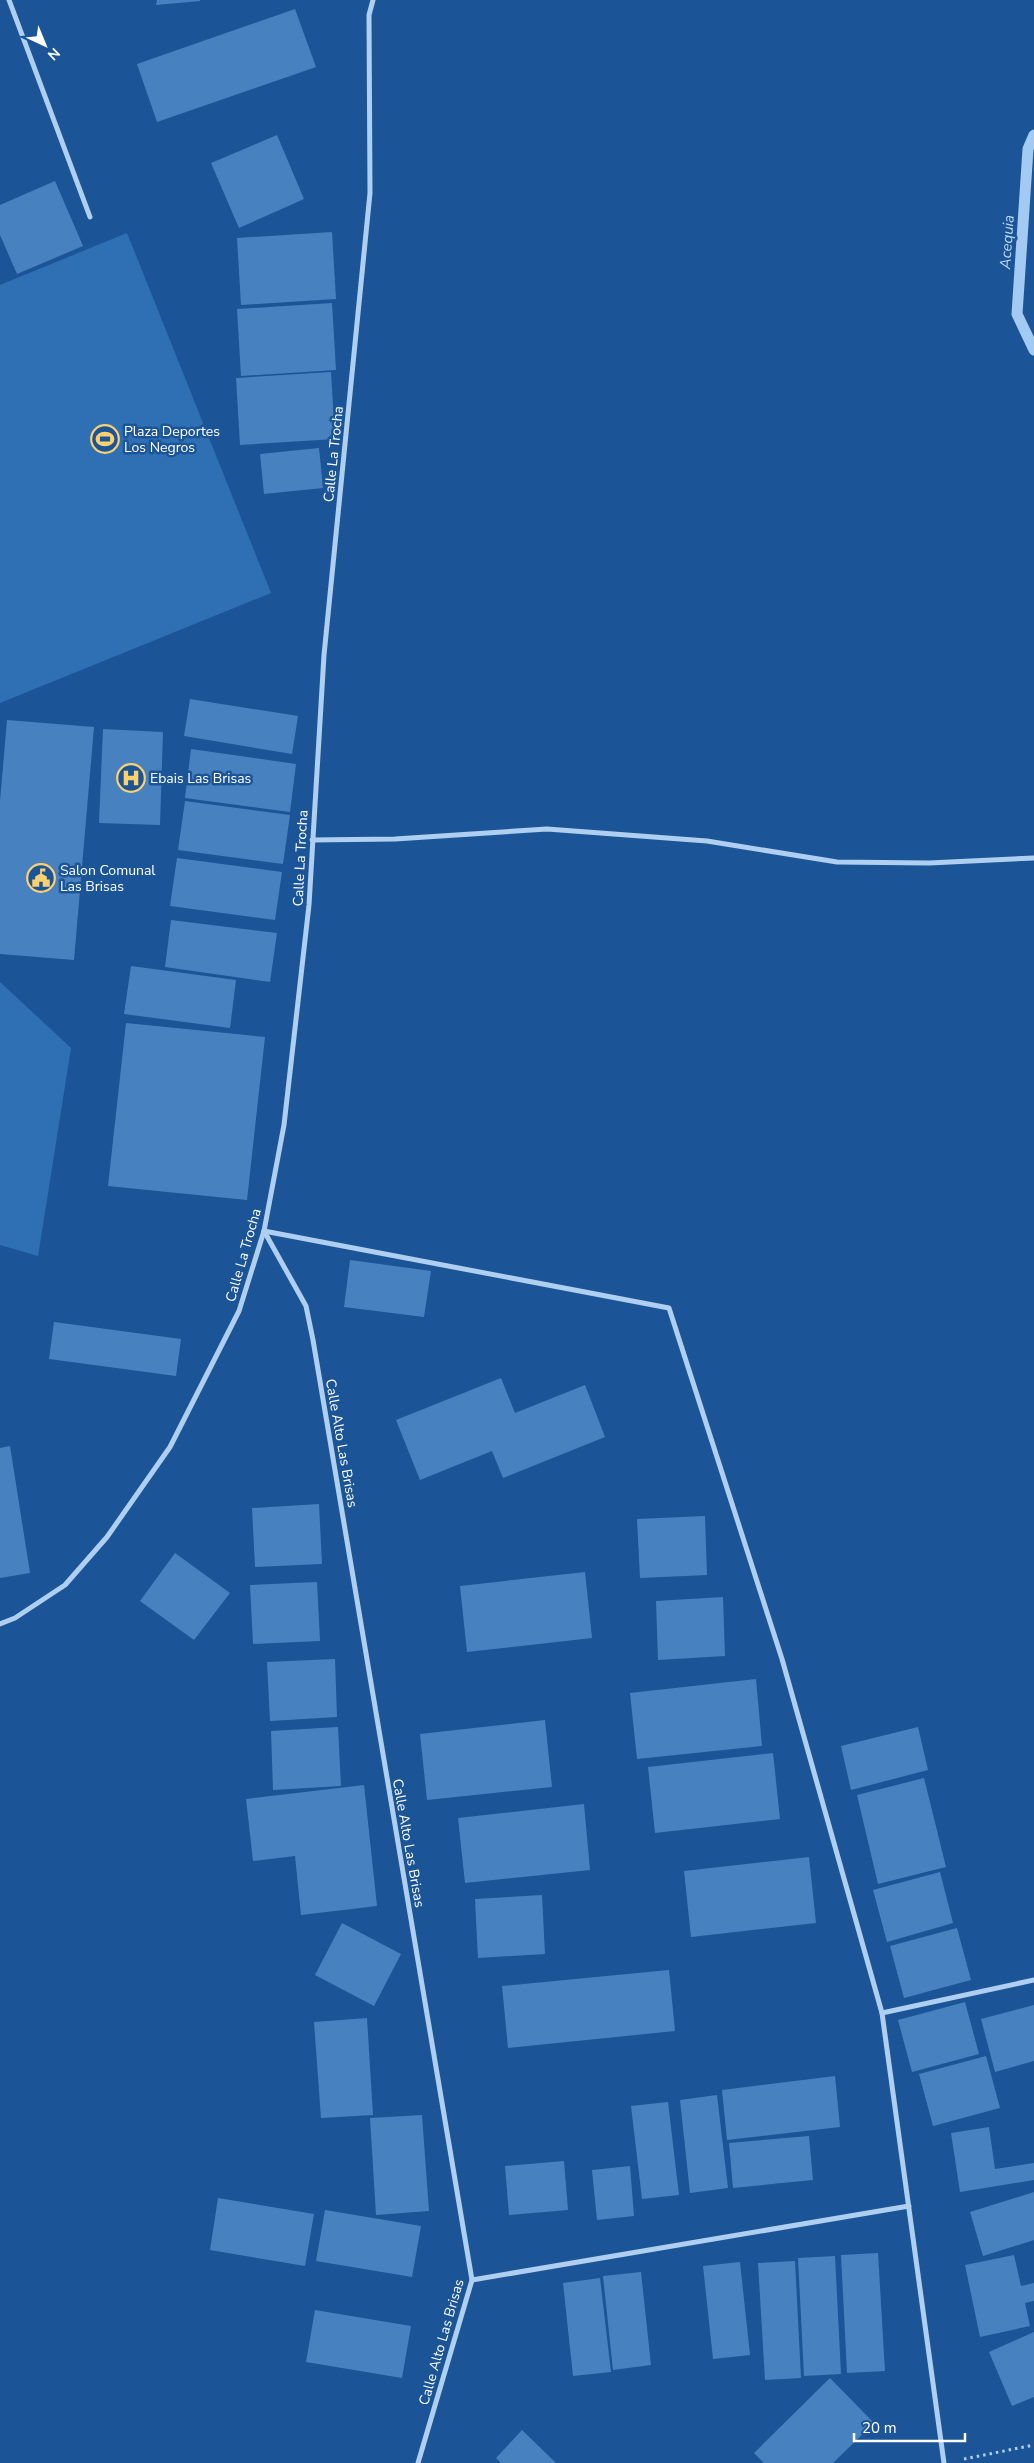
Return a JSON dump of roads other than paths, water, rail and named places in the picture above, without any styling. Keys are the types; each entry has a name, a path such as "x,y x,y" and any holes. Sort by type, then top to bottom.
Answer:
{"street":[{"path":"8,0 90,217"},
{"name":"Calle La Trocha","path":"0,1624 15,1618 65,1585 107,1537 170,1447 239,1311 264,1231 284,1126 309,905 324,655 370,193 369,15 373,0"},
{"path":"312,840 395,839 547,829 707,841 837,862 929,863 1034,858"},
{"path":"264,1231 669,1308 782,1659 882,2013 944,2463"},
{"name":"Calle Alto Las Brisas","path":"264,1231 306,1306 313,1340 472,2280 418,2463"},
{"path":"882,2013 1034,1980"},
{"path":"472,2280 909,2206"}],"waterway":[{"name":"Acequia","path":"1034,135 1028,149 1017,314 1034,350"}],"place":[{"name":"Plaza Deportes Los Negros","path":"105,439"},
{"name":"Ebais Las Brisas","path":"131,778"},
{"name":"Salon Comunal Las Brisas","path":"41,878"}]}
